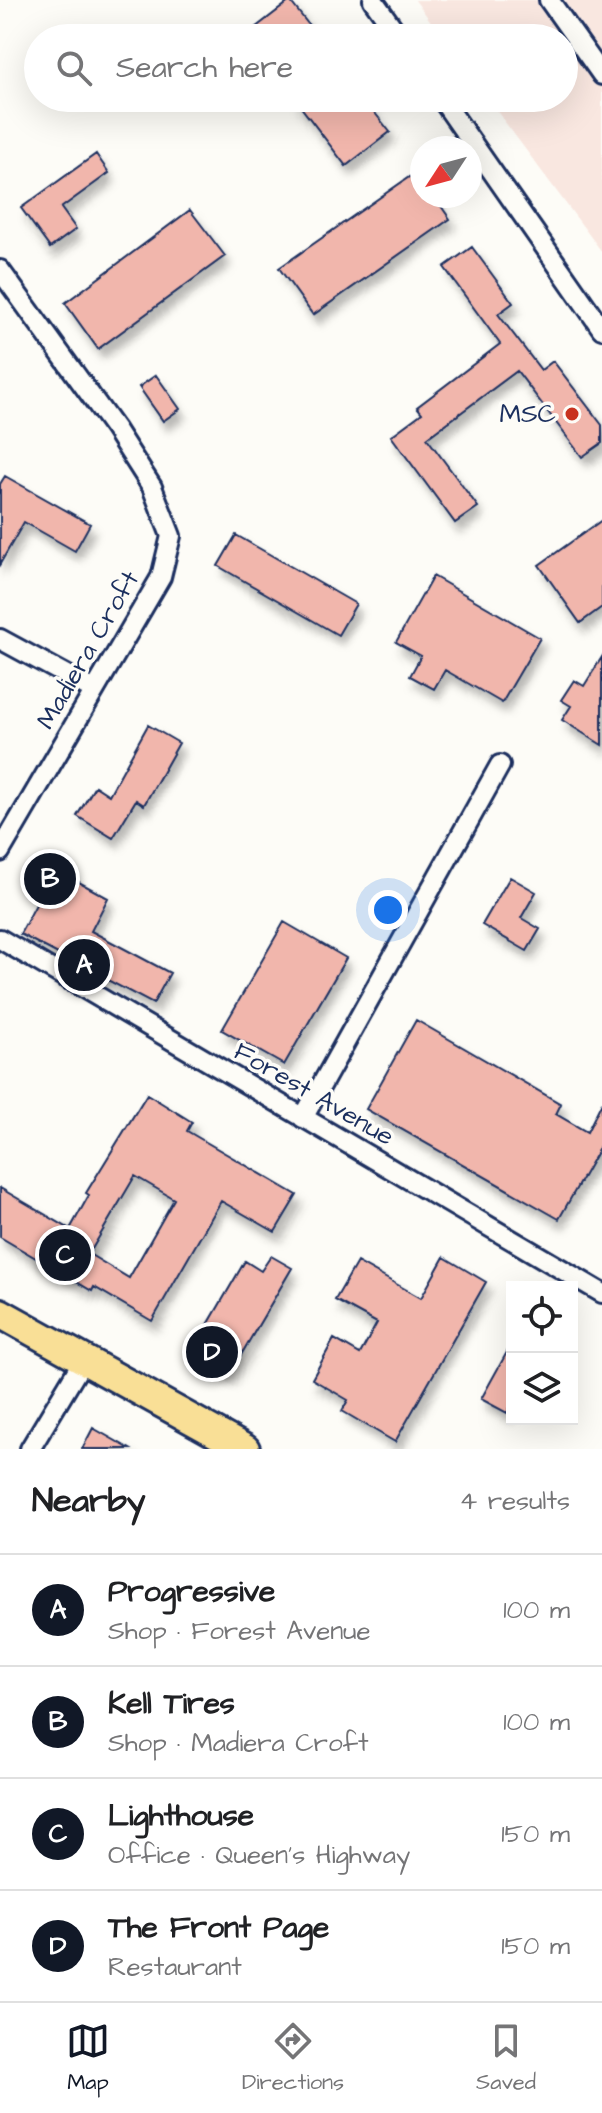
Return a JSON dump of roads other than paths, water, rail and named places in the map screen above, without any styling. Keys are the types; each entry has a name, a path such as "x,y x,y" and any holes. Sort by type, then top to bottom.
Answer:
{"main road":[{"path":"0,1313 245,1449"}],"street":[{"path":"373,0 390,24"},
{"path":"549,0 566,24"},
{"path":"578,41 602,75"},
{"path":"451,112 602,329"},
{"name":"Madiera Croft","path":"0,270 115,429 152,487 171,536 161,577 0,852"},
{"path":"0,639 94,690"},
{"path":"303,1118 500,765"},
{"name":"Forest Avenue","path":"0,939 602,1293"},
{"path":"30,1449 84,1359"}],"place":[{"name":"MSC","path":"572,414"},
{"name":"Kell Tires","path":"50,879"},
{"name":"Progressive","path":"84,965"},
{"name":"Lighthouse","path":"65,1255"},
{"name":"The Front Page","path":"212,1352"}]}
